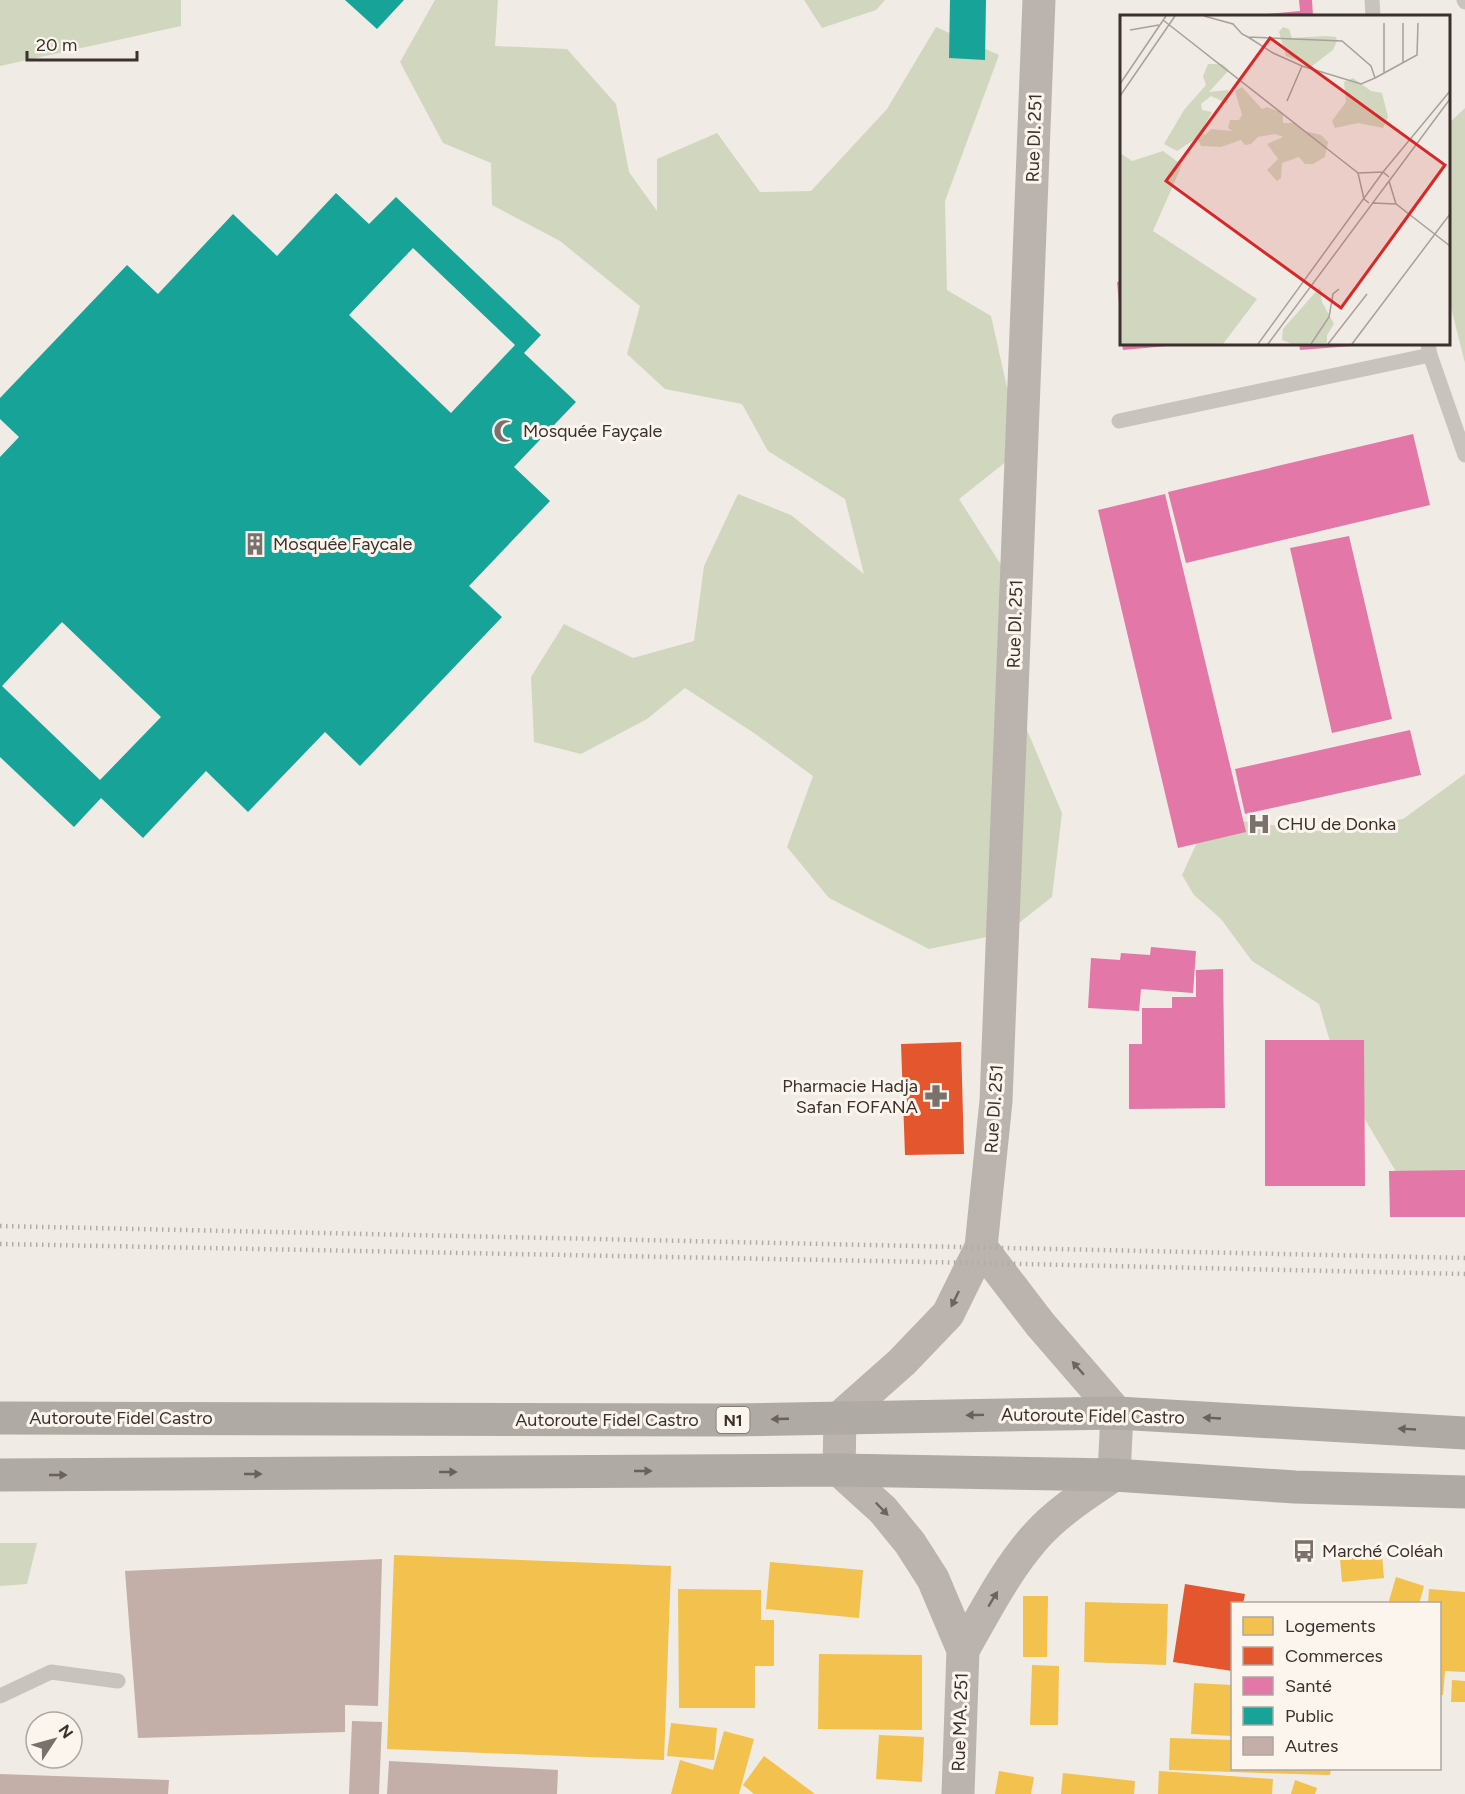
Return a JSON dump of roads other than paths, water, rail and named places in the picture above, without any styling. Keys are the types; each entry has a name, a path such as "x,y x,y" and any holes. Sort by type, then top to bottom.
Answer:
{"highway":[{"name":"Autoroute Fidel Castro","path":"0,1418 732,1420 1117,1413 1465,1432"},
{"path":"0,1475 838,1470 1114,1475 1295,1487 1465,1492"}],"main road":[{"name":"Rue DI. 251","path":"981,1247 996,1101 1039,0"},
{"path":"981,1247 1040,1324 1117,1413 1114,1475 1072,1503 1039,1533 1011,1568 963,1650 933,1579 910,1543 883,1510 838,1470 840,1417 902,1362 948,1314 981,1247"},
{"name":"Rue MA. 251","path":"958,1794 963,1650"}],"lane":[{"path":"1372,0 1373,15"},
{"path":"1119,421 1429,349 1465,455"},
{"path":"0,1696 51,1672 118,1681"}],"railway":[{"path":"0,1226 1465,1258"},
{"path":"0,1244 1465,1274"}],"place":[{"name":"Mosquée Fayçale","path":"505,431"},
{"name":"Mosquée Faycale","path":"255,544"},
{"name":"CHU de Donka","path":"1259,824"},
{"name":"Pharmacie Hadja Safan FOFANA","path":"936,1096"},
{"name":"Marché Coléah","path":"1304,1551"}]}
